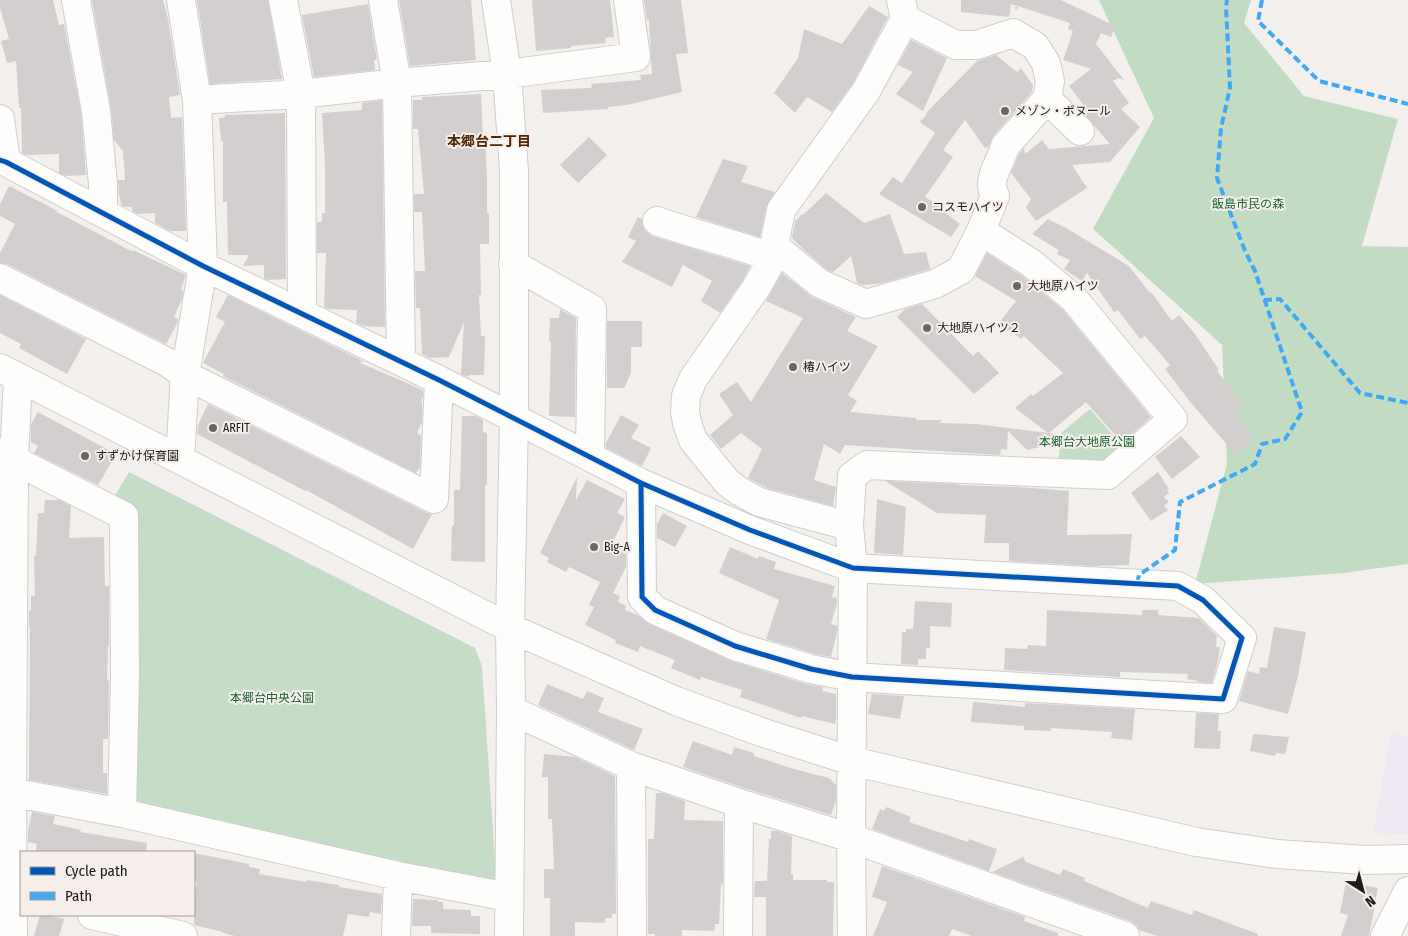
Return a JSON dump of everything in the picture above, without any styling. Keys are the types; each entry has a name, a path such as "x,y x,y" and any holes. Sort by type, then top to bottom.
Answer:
{"street":[{"path":"76,0 96,111 103,184 103,212"},
{"path":"180,459 185,376 203,266 197,100 181,0"},
{"path":"282,0 301,94 302,314"},
{"path":"383,0 397,83 401,361"},
{"path":"496,0 507,74 514,172 514,418 510,628 509,936"},
{"path":"197,100 301,94 397,83 507,74 636,57 628,0"},
{"path":"657,221 748,248 774,252 819,283 866,304 935,284 961,270 981,231 995,196 992,189 994,170 1003,155 1005,146 1046,99 1050,81 1046,63 1035,46 1013,33 977,45 956,45 903,9 866,91 780,210 774,252 756,288 693,379 686,396 685,411 687,423 693,440 727,482 758,502 849,526"},
{"path":"1046,99 1080,131"},
{"path":"0,118 3,161 203,266 401,361 641,483 750,530 853,568 1178,586 1203,600 1242,638 1223,700 852,677 811,669 735,646 655,610 642,597 641,483"},
{"path":"852,936 853,568 849,526 852,476 867,465 1108,475 1173,419 1074,299 1031,264 981,231"},
{"path":"513,264 592,309 590,457"},
{"path":"0,278 167,362 185,376 434,499 439,380"},
{"path":"13,936 17,897 6,791 9,373 510,628 676,701 764,733 852,761 1196,842 1277,854 1366,860 1408,860"},
{"path":"7,456 124,516 125,676 122,813"},
{"path":"511,710 631,766 739,803 851,838 1124,936"},
{"path":"631,766 632,936"},
{"path":"6,791 122,813 398,876 509,897"},
{"path":"738,936 739,803"},
{"path":"396,936 398,876"},
{"path":"1385,936 1408,891"},
{"path":"96,916 183,936"}],"shaded area":[{"path":"1391,732 1408,737 1408,834 1373,833"}],"green space":[{"name":"飯島市民の森","path":"1099,0 1251,0 1244,23 1304,96 1398,119 1362,246 1408,247 1408,564 1344,573 1195,584 1227,464 1222,345 1093,229 1154,118"},
{"name":"本郷台大地原公園","path":"1090,409 1125,449 1106,466 1058,465 1061,433"},
{"name":"本郷台中央公園","path":"129,472 475,648 482,666 496,877 488,884 141,808 137,800 132,514 113,499"}],"building":[{"path":"0,0 53,0 59,25 64,24 81,113 86,175 66,176 59,173 59,154 26,155 22,153 21,108 19,108 16,61 7,63 1,41 9,39 0,8"},
{"path":"92,0 163,0 168,19 180,95 169,97 171,118 182,117 186,231 170,231 155,223 155,213 137,214 132,211 132,207 121,205 118,180 125,180 123,151 114,140 111,108"},
{"path":"197,0 268,0 282,79 210,84"},
{"path":"399,0 471,0 476,60 410,66"},
{"path":"532,0 610,0 614,37 605,38 606,43 536,51"},
{"path":"644,0 681,0 688,53 676,54 682,92 627,105 608,107 608,109 543,113 541,90 592,88 591,84 641,80 640,75 652,74 649,20 647,20"},
{"path":"961,0 1061,0 1115,26 1111,37 1101,33 1096,44 1124,80 1118,78 1113,81 1129,103 1121,109 1140,127 1110,162 1072,165 1087,188 1036,221 1026,208 1031,199 1011,173 1019,154 1024,148 1025,154 1042,140 1049,149 1110,144 1081,110 1085,107 1069,86 1091,69 1063,60 1073,31 1068,29 1070,23 1011,4 1009,17 961,12"},
{"path":"368,4 377,60 374,60 375,70 314,77 302,15"},
{"path":"869,6 888,17 853,83 832,112 807,97 795,113 774,93 798,58 804,29 842,44"},
{"path":"911,40 947,58 923,111 896,94 913,72 898,65"},
{"path":"996,55 1017,72 1021,68 1033,85 1032,92 993,136 989,146 985,148 965,120 943,150 953,157 925,197 942,207 941,209 960,224 951,237 879,194 893,177 902,183 935,133 920,122 926,113 977,61"},
{"path":"481,94 483,139 485,138 487,213 489,213 489,244 480,244 481,295 479,295 481,336 485,336 484,375 469,375 468,377 461,374 464,322 449,357 430,358 422,354 420,308 416,308 415,271 425,271 422,212 414,212 414,194 424,194 418,129 413,129 413,100 422,100 422,97"},
{"path":"382,100 385,327 364,326 356,323 357,310 328,309 324,307 326,253 317,253 317,222 322,222 322,213 325,213 322,113 362,110 362,103"},
{"path":"285,113 286,279 267,280 264,278 264,265 243,266 249,255 228,255 227,202 223,202 223,141 221,141 219,118 225,117 225,115"},
{"path":"589,137 607,155 578,183 560,165"},
{"path":"723,159 748,166 741,182 775,192 766,207 760,237 696,217"},
{"path":"9,186 133,252 133,250 186,275 181,289 183,290 182,299 174,317 178,319 178,322 166,344 7,264 0,263 0,253 15,224 0,216 0,204"},
{"path":"826,193 864,223 890,214 904,254 926,252 930,269 883,283 863,285 857,283 851,256 833,272 827,270 792,238 795,221"},
{"path":"638,217 642,219 645,231 652,236 750,266 743,280 720,313 701,301 712,281 683,265 672,287 622,262 636,241 628,237"},
{"path":"1048,219 1129,266 1172,321 1179,315 1195,334 1219,370 1217,371 1243,404 1234,412 1254,438 1236,455 1191,403 1165,369 1170,365 1145,336 1140,339 1118,310 1114,312 1087,273 1082,281 1064,269 1070,260 1057,254 1059,250 1032,234"},
{"path":"987,253 1022,276 1063,310 1151,417 1122,443 1086,402 1049,433 1075,436 1076,438 1027,450 1008,431 1007,450 1001,449 1000,455 845,445 840,454 824,444 814,480 836,487 833,506 767,488 748,478 762,449 741,433 721,449 710,435 733,415 719,394 737,382 751,402 803,318 766,301 782,273 812,297 856,317 847,331 878,346 848,395 857,401 850,412 916,418 916,420 942,420 939,423 976,424 1048,433 1015,408 1031,394 1033,396 1063,373 1024,336 1021,339 999,323 1016,301 975,276"},
{"path":"0,295 86,339 67,374 19,348 21,344 0,333"},
{"path":"228,295 365,362 358,362 423,390 421,401 422,422 417,433 421,436 420,467 416,473 223,376 224,374 203,363 225,322 216,317"},
{"path":"922,304 973,356 978,351 999,373 974,394 897,317 905,309"},
{"path":"560,309 576,318 575,417 549,416 550,318 559,318"},
{"path":"607,321 642,321 642,347 631,347 631,373 624,388 607,388"},
{"path":"208,404 432,514 413,549 306,490 197,434 198,425"},
{"path":"38,412 116,454 98,485 34,453 38,446 31,442 31,424"},
{"path":"621,415 639,425 631,438 651,448 642,466 606,448 606,443"},
{"path":"462,416 476,416 483,420 483,432 487,433 485,562 451,561 452,525 454,526 454,490 460,490"},
{"path":"1181,436 1200,457 1172,479 1155,457"},
{"path":"1158,472 1169,489 1167,490 1169,493 1164,497 1169,502 1164,506 1168,510 1151,521 1131,493"},
{"path":"577,477 576,500 587,480 625,499 617,513 625,517 611,546 626,554 626,567 613,593 620,596 618,602 626,606 625,610 638,615 649,624 729,660 806,684 823,687 822,691 836,694 835,724 802,716 801,718 740,697 742,690 701,677 700,680 671,668 675,660 640,646 638,652 615,643 616,640 585,625 594,607 589,605 600,582 569,567 566,572 547,562 549,558 540,553"},
{"path":"885,481 1069,491 1067,535 1132,534 1129,565 1094,566 1009,561 1009,543 984,543 986,515 937,513"},
{"path":"877,499 906,507 903,555 874,553"},
{"path":"45,500 59,500 71,506 69,538 104,537 105,586 109,586 108,739 103,739 103,773 107,773 107,794 29,780 29,610 31,610 31,596 35,596 34,556 36,556 38,513 44,513"},
{"path":"663,513 687,526 675,547 657,538 657,524"},
{"path":"730,547 758,559 759,556 776,562 774,569 835,586 832,597 837,598 837,603 831,624 837,626 837,632 831,657 766,639 779,600 719,573"},
{"path":"915,601 952,603 951,627 930,626 930,648 926,648 926,659 918,659 918,665 901,664 902,632 906,632 906,629 913,629"},
{"path":"1047,610 1142,615 1142,610 1158,610 1158,615 1199,618 1217,636 1216,647 1220,647 1212,683 1187,679 1188,674 1120,672 1120,677 1004,670 1005,648 1027,649 1028,645 1046,646"},
{"path":"1274,627 1306,632 1298,676 1288,714 1239,701 1248,671 1259,674 1260,667 1267,668"},
{"path":"547,684 583,699 587,691 604,698 598,712 643,729 634,750 538,705"},
{"path":"872,694 904,696 900,719 868,714"},
{"path":"973,702 1025,707 1025,703 1135,709 1132,740 1111,738 1112,732 1051,728 1051,731 1024,730 1024,726 971,722"},
{"path":"1196,713 1219,714 1218,731 1221,731 1220,749 1194,748"},
{"path":"1253,734 1289,737 1285,754 1276,753 1275,756 1250,751"},
{"path":"693,741 732,755 734,747 754,753 754,756 829,778 836,785 836,800 831,815 683,767"},
{"path":"544,754 575,757 615,776 616,914 612,913 612,918 605,918 605,923 575,922 575,936 550,936 550,898 544,898 544,869 554,869 552,819 548,819 548,777 542,777"},
{"path":"656,793 663,793 685,801 684,820 723,821 723,885 721,884 719,924 715,924 714,931 682,930 682,936 655,936 655,934 648,934 648,839 654,839"},
{"path":"886,807 911,817 909,822 968,842 969,839 997,849 989,871 872,829 880,809 884,811"},
{"path":"32,812 55,816 53,824 81,830 80,832 147,843 146,851 36,851 37,844 28,842"},
{"path":"771,831 792,836 791,874 793,874 793,880 827,880 827,882 834,882 833,936 766,936 766,897 754,897 755,881 767,881"},
{"path":"195,853 249,864 249,867 260,869 259,874 306,882 307,880 339,885 339,887 382,894 381,914 370,912 369,917 348,914 343,936 235,936 194,925 197,881 195,881"},
{"path":"1023,857 1026,862 1060,875 1063,869 1085,878 1084,881 1148,908 1151,901 1192,915 1194,910 1258,934 1258,936 1157,936 1139,930 1130,921 992,872"},
{"path":"882,866 1025,917 1024,921 1058,933 1058,936 972,936 952,929 949,936 873,936 887,902 872,897"},
{"path":"1346,882 1378,888 1369,936 1341,936 1348,915 1340,913"},
{"path":"413,899 438,900 438,902 443,902 443,909 471,910 471,916 480,916 480,934 431,933 431,926 412,926"},
{"path":"40,916 64,919 59,936 34,936"}],"marked path":[{"path":"1137,583 1139,575 1175,550 1180,502 1255,464 1262,444 1285,439 1302,412 1255,271 1245,251 1217,178 1221,128 1230,88 1227,0"},
{"path":"1262,0 1258,21 1319,81 1408,104"},
{"path":"1264,300 1280,299 1360,393 1408,403"}],"cycle path":[{"path":"0,160 203,266 439,380 641,483 750,530 853,568 1178,586 1203,600 1242,638 1223,699 852,677 811,669 735,646 655,610 642,597 641,483"}],"place":[{"name":"メゾン・ポヌール","path":"1005,111"},
{"name":"コスモハイツ","path":"922,207"},
{"name":"大地原ハイツ","path":"1017,286"},
{"name":"大地原ハイツ２","path":"927,328"},
{"name":"椿ハイツ","path":"793,367"},
{"name":"ARFIT","path":"213,428"},
{"name":"すずかけ保育園","path":"85,456"},
{"name":"Big-A","path":"594,547"}],"district":[{"name":"本郷台二丁目","path":"489,141"}]}
